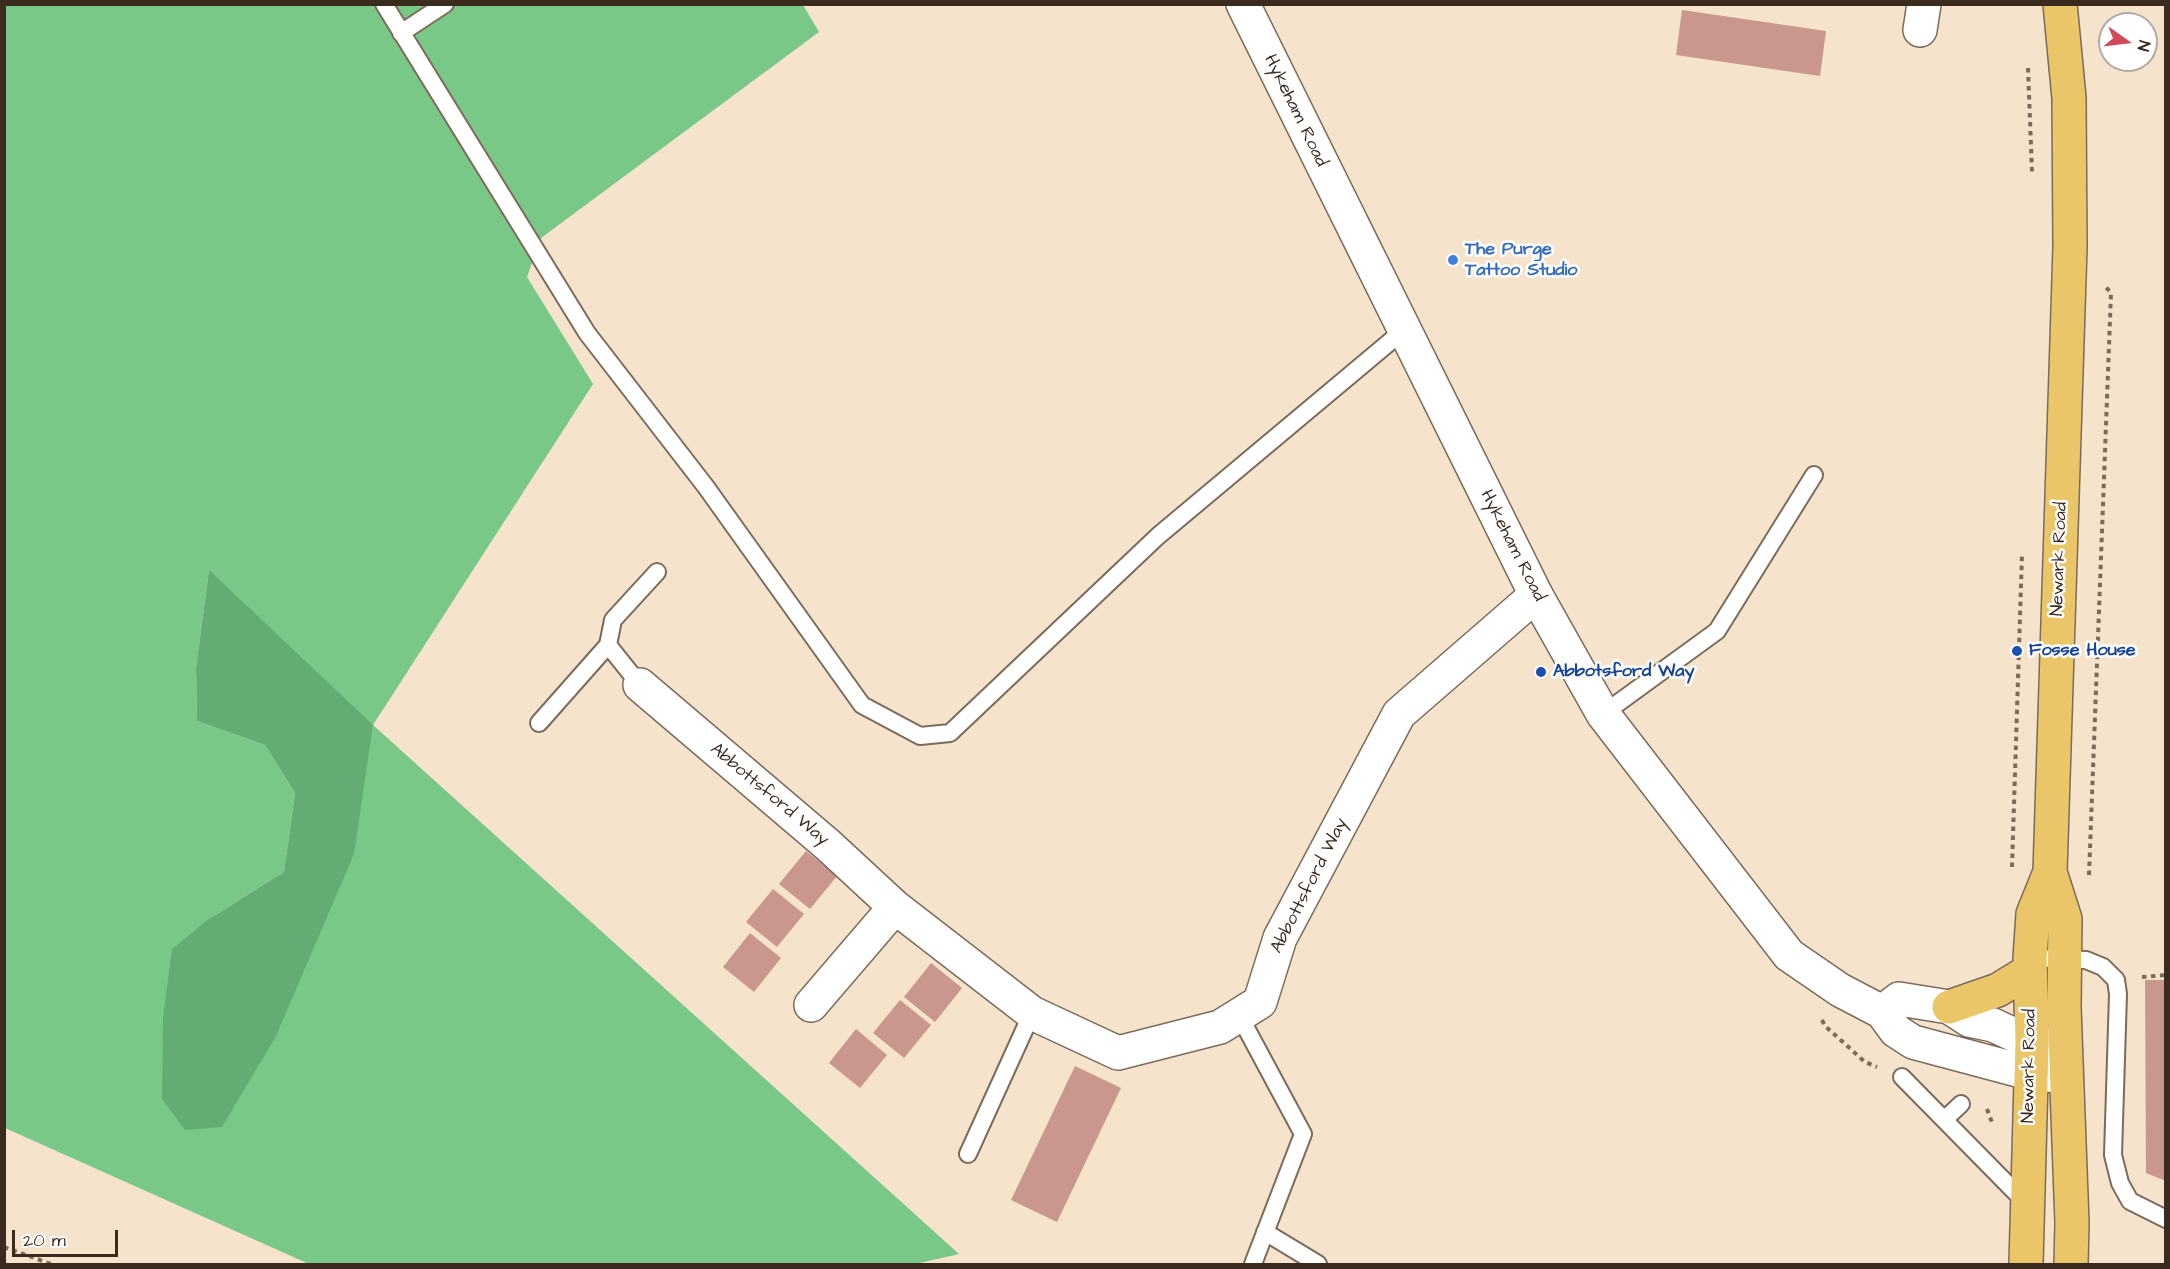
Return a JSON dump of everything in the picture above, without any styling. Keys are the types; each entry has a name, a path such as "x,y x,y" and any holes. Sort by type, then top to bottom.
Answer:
{"main road":[{"name":"Newark Road","path":"2026,1264 2029,1206 2029,964 2033,914 2050,872 2070,247 2069,98 2060,4"},
{"name":"Newark Road","path":"2050,872 2066,919 2065,1044 2072,1223 2071,1264"},
{"path":"1949,1007 1998,990 2029,964"}],"street":[{"name":"Hykeham Road","path":"1243,4 1536,595 1603,714 1789,955 1840,990 1882,1012 1896,1031 1913,1042 2030,1058 2065,1044"},
{"name":"Abbottsford Way","path":"640,685 828,845 895,907 1032,1013 1118,1053 1220,1028 1260,1002 1281,938 1399,714 1536,595"},
{"path":"812,1005 895,907"},
{"name":"Hykeham Road","path":"1882,1012 1899,999 1949,1007 1969,1020 1992,1025 2030,1058 2066,1076"}],"lane":[{"path":"384,4 587,333 705,487 862,705 920,736 950,733 1158,536 1404,330"},
{"path":"401,33 444,4"},
{"path":"1603,714 1717,631 1814,475"},
{"path":"539,723 608,645 613,620 657,572"},
{"path":"608,645 640,685"},
{"path":"2029,964 2065,958 2086,960 2103,968 2116,980 2118,994 2113,1155 2120,1183 2130,1201 2166,1219"},
{"path":"968,1154 1032,1013"},
{"path":"1239,1015 1303,1134 1253,1264"},
{"path":"1902,1077 2029,1206"},
{"path":"1945,1119 1961,1104"},
{"path":"1265,1232 1318,1264"}],"path":[{"path":"2028,59 2032,174"},
{"path":"2089,877 2111,293"},
{"path":"2012,868 2022,550"},
{"path":"4,1246 51,1264"}],"green space":[{"path":"5,5 803,5 819,32 541,238 527,277 593,384 373,725 959,1254 915,1264 309,1264 5,1128","holes":["209,570 354,854 209,919 284,872 295,793 265,745 197,721 196,668"]},
{"path":"209,570 373,725 354,854 276,1036 222,1127 185,1130 162,1099 163,1017 172,949 209,919 284,872 295,793 265,745 197,721 196,668"}],"building":[{"path":"1682,10 1826,31 1820,76 1676,55"},
{"path":"806,851 837,876 810,909 779,884"},
{"path":"773,889 804,914 777,947 746,922"},
{"path":"750,933 781,958 754,992 723,967"},
{"path":"931,963 962,988 935,1022 904,997"},
{"path":"2145,980 2166,980 2166,1181 2146,1173"},
{"path":"900,1000 931,1025 904,1058 873,1033"},
{"path":"856,1029 887,1055 860,1088 829,1063"},
{"path":"1075,1066 1121,1088 1057,1222 1011,1200"}],"place":[{"name":"The Purge Tattoo Studio","path":"1453,260"},
{"name":"Fosse House","path":"2017,651"},
{"name":"Abbotsford Way","path":"1541,672"}]}
